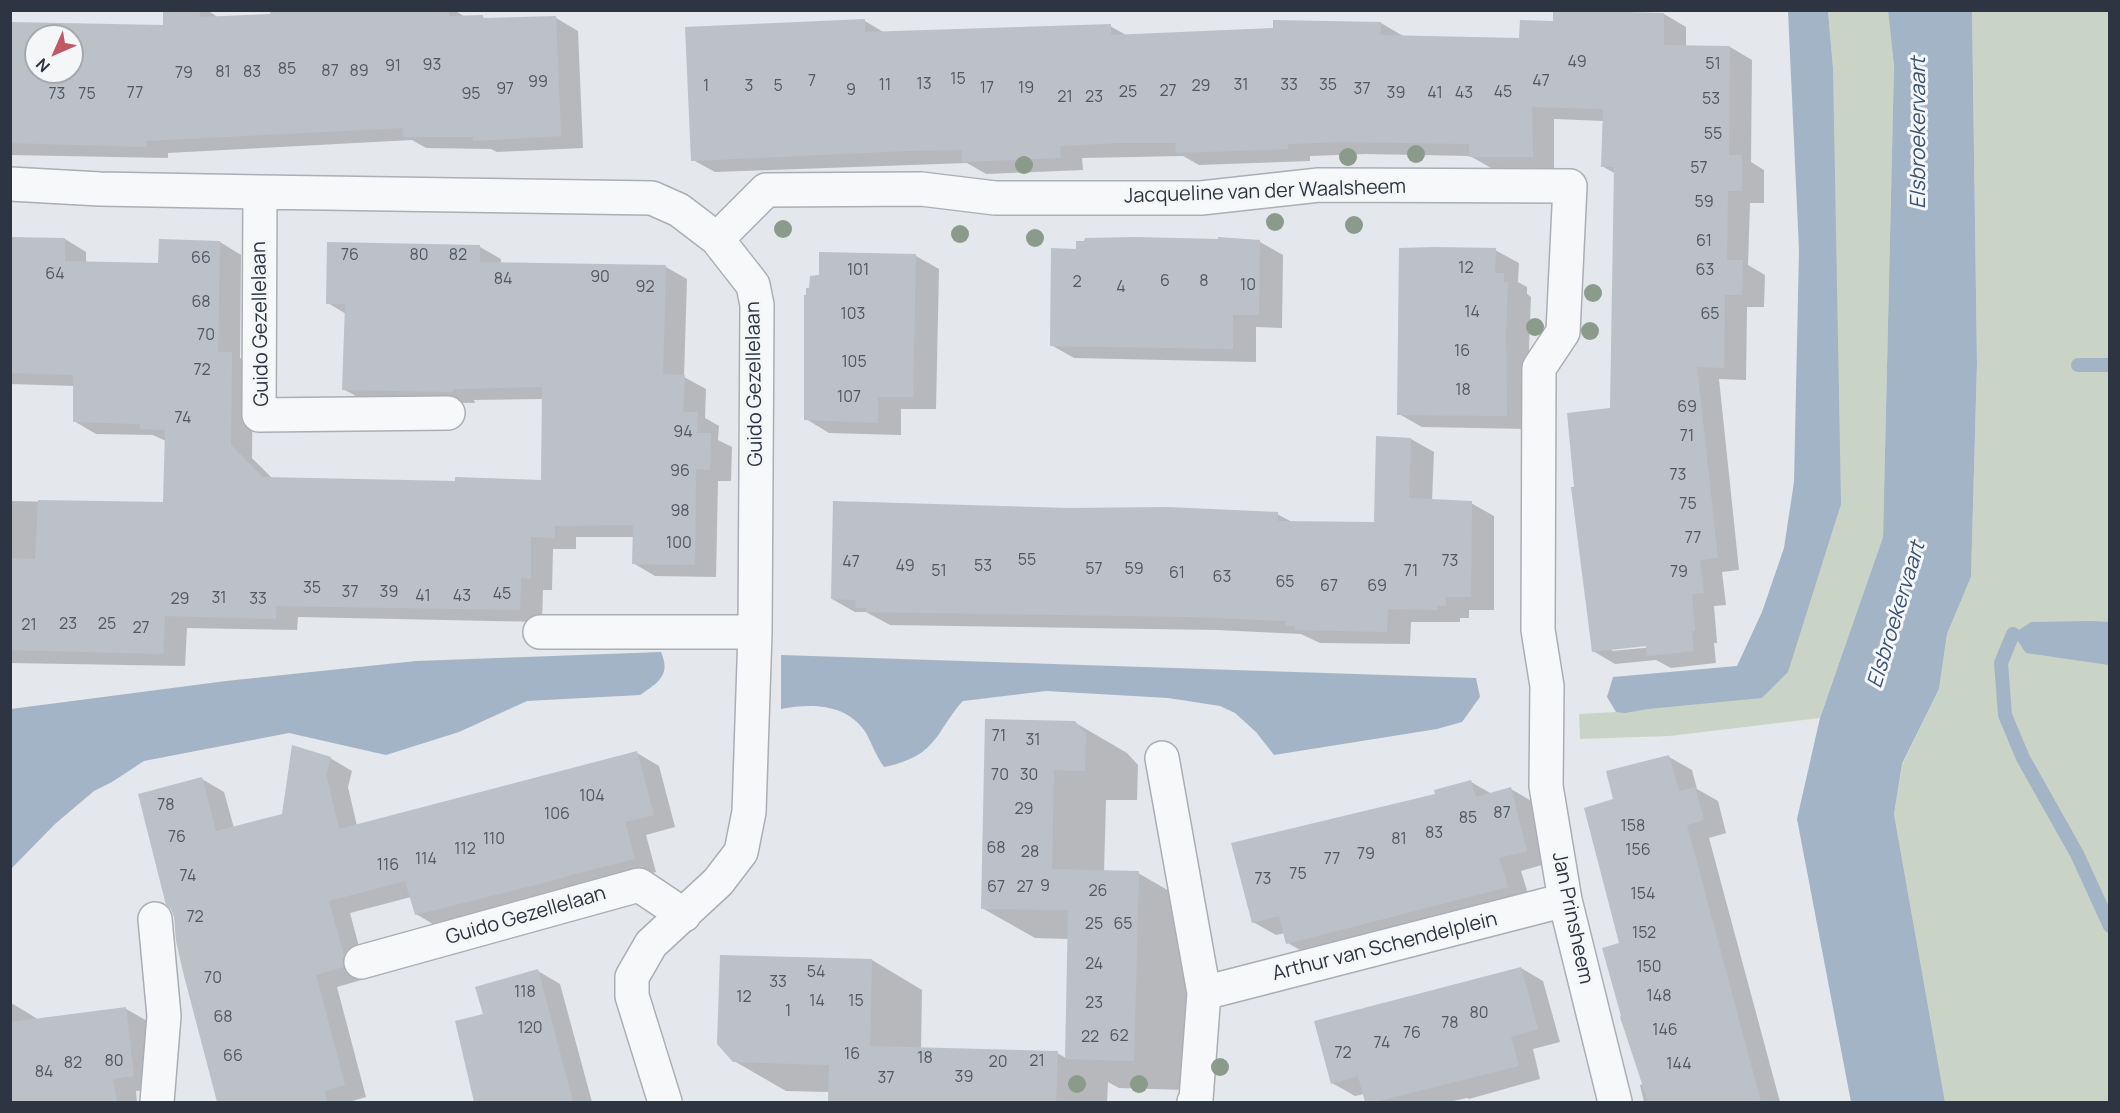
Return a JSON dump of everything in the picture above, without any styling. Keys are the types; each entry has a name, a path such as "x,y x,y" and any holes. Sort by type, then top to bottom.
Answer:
{"street":[{"name":"Guido Gezellelaan","path":"10,184 99,189 652,198 679,210 717,239 753,285 756,305 755,632 749,812 741,852 718,882 651,944 632,977 632,996 665,1102"},
{"name":"Jacqueline van der Waalsheem","path":"717,239 766,190 921,189 995,198 1201,198 1319,185 1570,186 1563,332 1539,368 1538,630 1547,686 1547,730"},
{"name":"Guido Gezellelaan","path":"260,192 259,415 448,413"},
{"path":"540,632 755,632"},
{"name":"Jan Prinsheem","path":"1547,730 1546,786 1565,900 1615,1102"},
{"path":"1162,758 1204,993 1194,1102"},
{"name":"Guido Gezellelaan","path":"362,962 639,885 684,915"},
{"name":"Arthur van Schendelplein","path":"1204,993 1565,900"},
{"path":"155,919 164,1016 158,1102"}],"green space":[{"path":"1828,11 1888,11 1894,66 1883,537 1820,718 1669,736 1580,739 1579,714 1616,712 1788,672 1833,68"},
{"path":"1972,11 2109,11 2109,1102 1945,1102 1894,814 1902,765 1939,689 1947,634 1971,577 1977,363"}],"water":[{"path":"1788,11 1828,11 1833,68 1841,504 1788,672 1762,698 1625,713 1616,712 1607,697 1613,677 1737,666 1762,612 1784,548 1794,482 1799,250"},
{"name":"Elsbroekervaart","path":"1888,11 1972,11 1977,363 1971,577 1947,634 1939,689 1902,764 1894,814 1945,1102 1851,1102 1797,819 1820,718 1883,537 1894,66"},
{"path":"2031,622 2109,622 2109,665 2026,653 2013,634"},
{"path":"661,652 664,672 658,682 640,695 527,701 459,732 386,755 289,733 144,761 94,791 55,824 11,869 11,709 226,681 416,661"},
{"path":"781,655 1476,678 1480,697 1462,722 1437,729 1274,755 1256,732 1235,713 1220,706 1168,698 1046,691 963,701 926,749 909,759 884,767 866,733 849,716 817,706 781,709"}],"building":[{"path":"163,10 199,10 200,17 270,14 270,10 449,10 449,16 483,15 483,18 556,16 561,136 473,141 473,137 403,137 402,128 146,141 146,147 10,143 10,22 163,25"},
{"path":"1553,10 1664,13 1664,45 1730,46 1729,155 1742,155 1742,191 1728,191 1727,260 1743,260 1742,295 1725,295 1724,368 1697,367 1718,558 1700,560 1704,593 1692,594 1694,651 1647,656 1646,646 1592,652 1571,487 1574,487 1567,413 1610,408 1614,167 1601,167 1603,109 1532,107 1533,157 1469,157 1469,144 1342,142 1288,144 1288,149 1176,153 1175,143 1117,143 1060,146 1061,158 962,162 962,150 691,161 685,27 865,19 865,32 1111,24 1111,35 1273,28 1273,20 1381,22 1380,35 1519,38 1520,20 1553,21"},
{"path":"10,237 65,238 65,261 158,263 159,239 220,241 218,352 232,352 231,445 263,477 455,481 455,477 541,480 542,387 453,389 453,392 342,390 345,304 326,304 327,242 480,245 480,262 666,265 663,374 685,375 683,412 698,412 697,433 711,433 710,470 696,469 695,565 632,564 633,525 555,526 555,538 531,537 531,579 521,578 520,610 276,606 276,619 165,616 163,654 10,650 10,558 35,559 38,500 163,502 165,430 140,429 140,424 73,422 73,375 10,373"},
{"path":"1218,237 1260,240 1259,315 1233,315 1233,349 1050,346 1051,248 1076,249 1076,241 1084,241 1085,238 1218,239"},
{"path":"1399,248 1496,248 1495,273 1504,273 1504,282 1508,282 1507,416 1397,415"},
{"path":"819,252 916,254 913,397 878,397 878,423 804,420 804,295 806,295 806,288 809,288 810,276 819,275"},
{"path":"1376,436 1411,438 1409,498 1472,501 1471,597 1446,597 1446,606 1437,606 1437,610 1388,609 1387,632 1295,630 1295,626 1286,626 1286,621 1192,617 866,612 866,608 856,608 855,600 831,599 833,501 1069,508 1167,507 1278,512 1278,521 1374,522"},
{"path":"985,719 1075,721 1086,734 1085,771 1054,770 1052,869 1139,871 1134,1061 1065,1059 1068,910 981,909"},
{"path":"292,745 331,757 326,774 339,829 637,751 654,815 625,822 635,859 567,877 415,915 405,881 329,901 344,956 343,967 316,975 345,1085 324,1091 328,1102 217,1102 183,972 176,941 174,917 171,909 166,905 138,794 202,777 216,831 282,814"},
{"path":"1669,755 1679,791 1695,787 1704,820 1687,825 1761,1102 1648,1102 1620,1017 1602,948 1619,943 1584,808 1613,799 1606,771"},
{"path":"1471,780 1476,797 1511,787 1527,851 1499,858 1508,887 1286,944 1279,916 1252,923 1231,843 1435,794 1434,790"},
{"path":"720,955 872,959 870,1046 1058,1051 1056,1102 828,1102 829,1065 733,1062 717,1044"},
{"path":"1521,967 1538,1029 1511,1037 1519,1066 1375,1102 1365,1102 1358,1076 1331,1084 1314,1021"},
{"path":"538,969 573,1102 474,1102 455,1021 483,1014 475,987"},
{"path":"126,1007 134,1076 113,1079 117,1102 10,1102 10,1022"}],"waterway":[{"path":"2078,365 2110,365"},
{"path":"2013,634 2001,663 2005,715 2023,758 2077,854 2110,926"}]}
